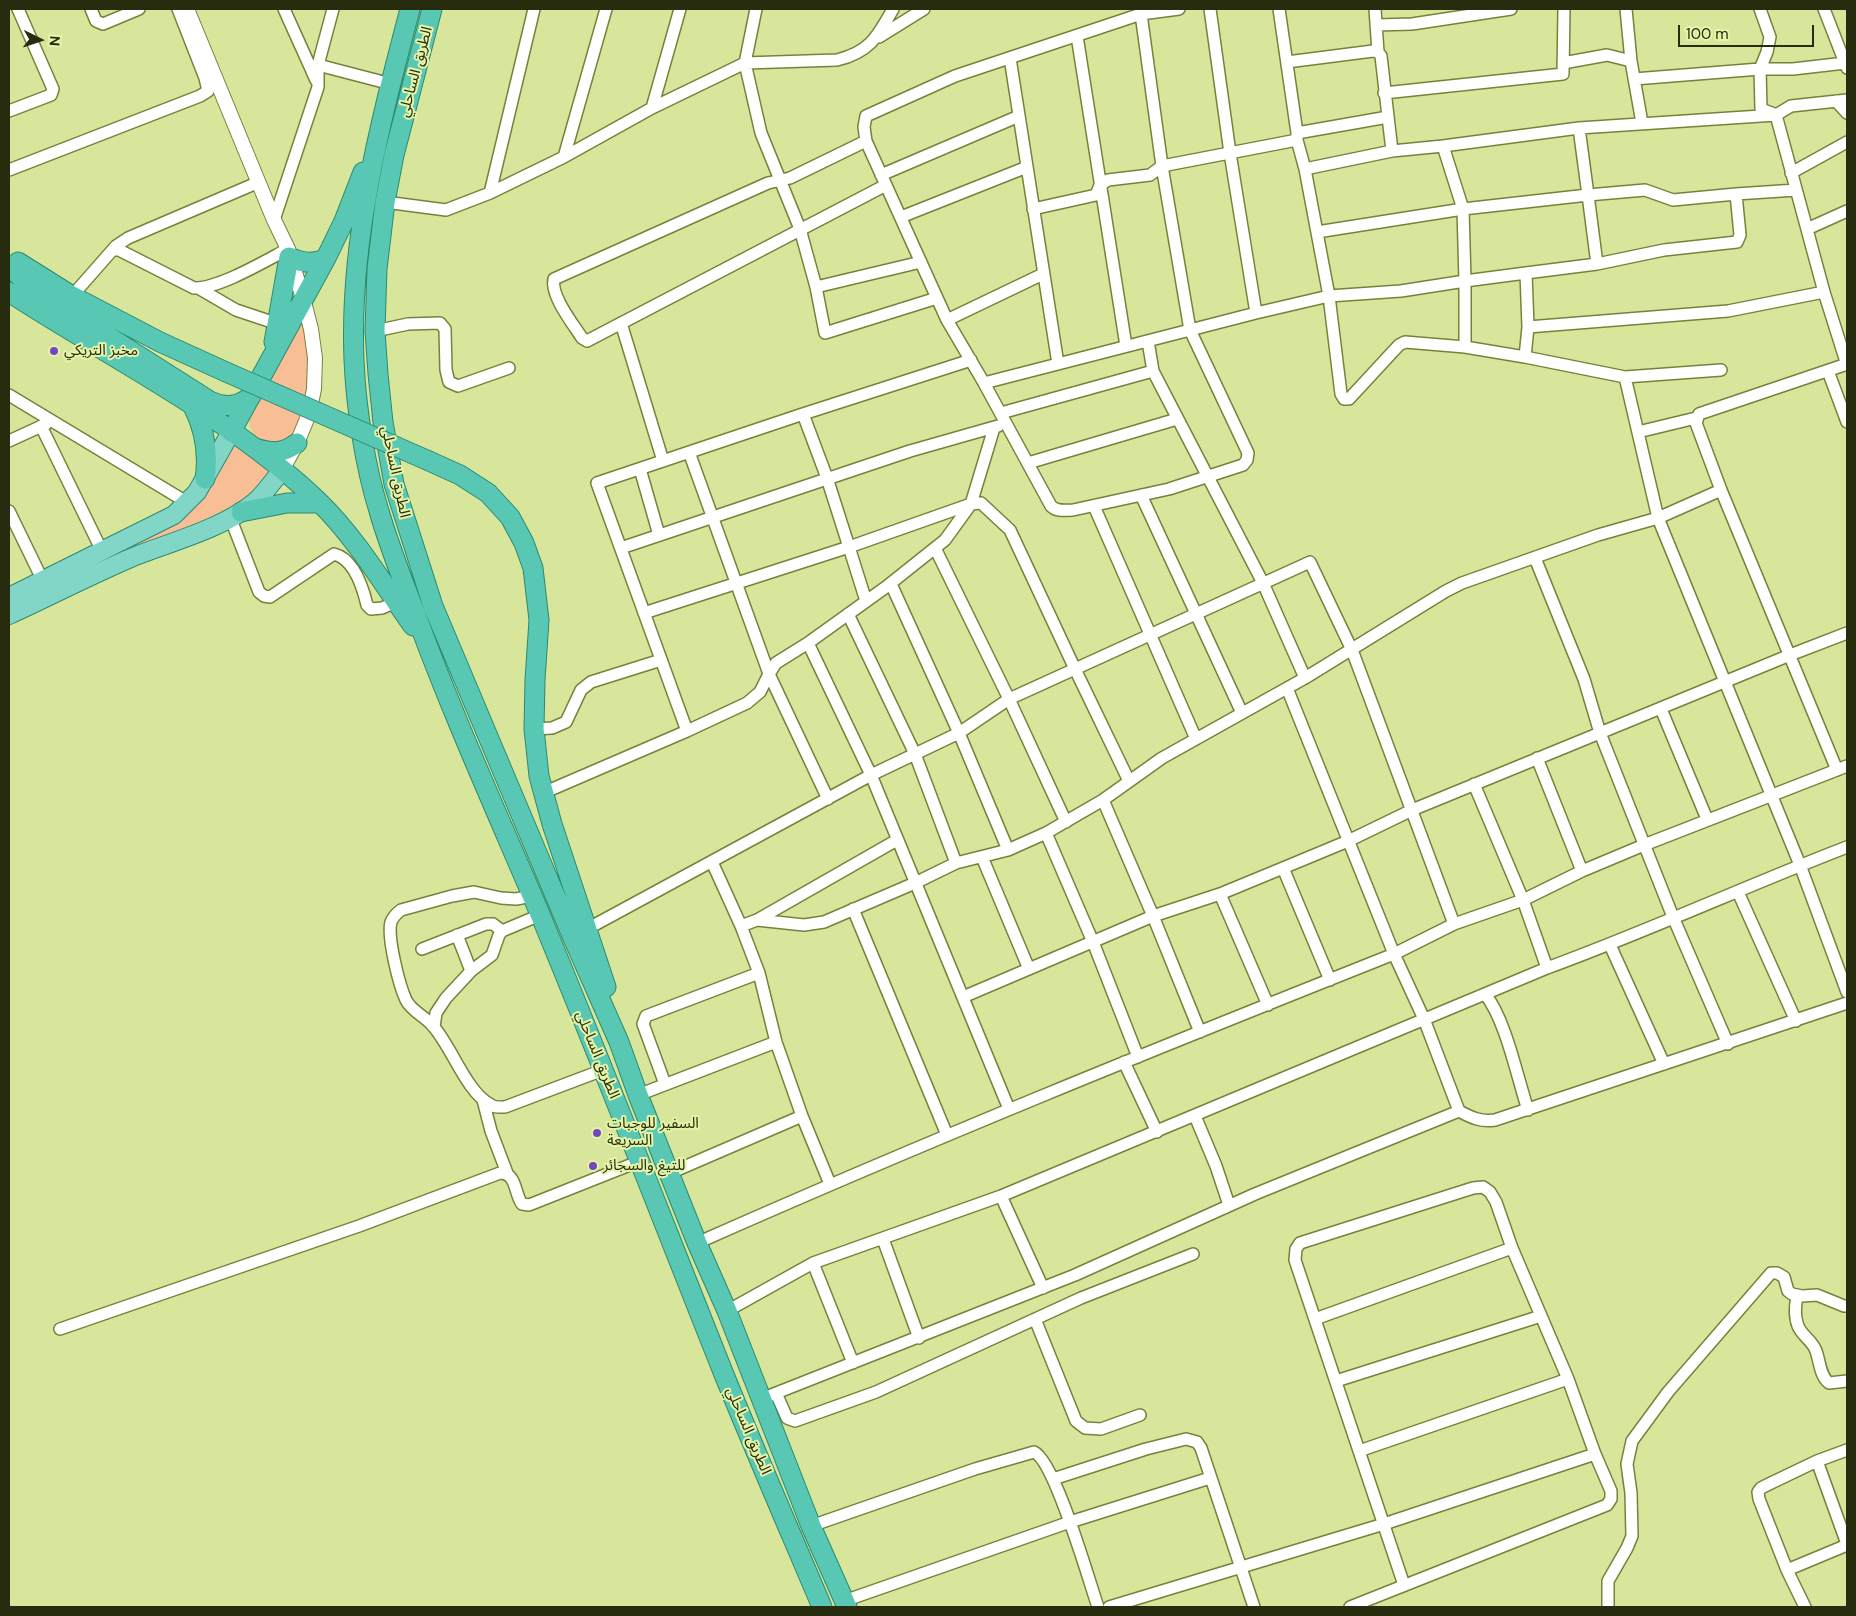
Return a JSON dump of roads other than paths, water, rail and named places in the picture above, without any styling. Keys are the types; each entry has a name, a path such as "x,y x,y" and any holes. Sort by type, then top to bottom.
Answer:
{"highway":[{"name":"الطريق الساحلي","path":"410,9 380,124 360,242 355,304 354,361 359,411 378,510 425,643 540,915 724,1372 822,1607"},
{"name":"الطريق الساحلي","path":"432,9 394,154 385,202 378,269 375,331 383,422 394,484 433,606 456,663 608,994 619,1042 638,1095 697,1243 727,1311 769,1396 811,1526 846,1604"},
{"path":"231,432 270,358 304,302 326,258 347,212 380,124"},
{"path":"270,358 278,324 289,253 303,262 309,263 326,258"},
{"path":"9,256 72,296 160,342 460,475 488,494 510,517 524,543 533,568 539,620 534,729 538,776 580,934"},
{"path":"9,267 40,293 210,401 227,406 236,405 244,402 250,396"},
{"name":"الطريق الساحلي","path":"9,292 192,405 282,470 319,503 356,546 425,643"},
{"path":"192,405 203,428 206,441 207,467 205,479"},
{"path":"254,448 275,452 287,450 297,443"},
{"path":"235,515 287,503 319,503"}],"main road":[{"path":"9,597 166,520 188,502 205,479 231,432"},
{"path":"9,615 132,558 235,515 256,501 282,470"}],"street":[{"path":"9,111 51,95 53,89 18,9"},
{"path":"91,9 96,20 103,24 139,9"},
{"path":"9,170 200,96 208,91 205,78 178,9"},
{"path":"187,9 289,253 311,329 314,358 314,389 309,414 297,443 282,470"},
{"path":"284,9 318,87"},
{"path":"274,220 318,87 318,65 334,9"},
{"path":"490,193 534,9"},
{"path":"564,157 606,9"},
{"path":"652,108 680,9"},
{"path":"756,9 745,63 761,133 800,229 816,287 825,333 937,298"},
{"path":"877,38 893,9"},
{"path":"385,202 434,210 446,210 490,193 564,157 652,108 745,63 837,60 851,57 877,38 924,9"},
{"path":"1141,14 1162,166 1190,330 1248,453 1247,460 1243,465 1168,489 1073,510 1055,510 1051,506 984,383 947,320 866,141 864,127 866,116 955,76 1141,14 1179,9"},
{"path":"1210,9 1230,153 1256,313"},
{"path":"1279,9 1297,136 1306,169 1329,296 1341,394 1344,399 1349,400 1399,345 1405,342 1466,347 1625,377 1721,370"},
{"path":"1375,9 1378,52 1381,56 1392,151"},
{"path":"1376,24 1412,24 1511,9"},
{"path":"1384,93 1563,74 1564,9"},
{"path":"1626,9 1631,61 1642,122"},
{"path":"1760,9 1770,37 1767,52 1760,69 1761,109 1776,115"},
{"path":"1634,79 1760,69 1846,66 1824,9"},
{"path":"1077,36 1126,346"},
{"path":"1288,62 1373,51 1378,52"},
{"path":"1563,63 1607,55 1631,61"},
{"path":"1010,58 1058,364"},
{"path":"318,65 391,84"},
{"path":"1306,169 1392,151 1579,128 1642,122 1776,115 1790,106 1842,101 1847,112"},
{"path":"1638,432 1696,418 1699,414 1847,364 1824,292 1776,115"},
{"path":"866,141 790,178 768,183 554,279 552,284 556,295 582,338 587,341 800,229 884,180 1019,116"},
{"path":"1033,209 1096,195 1100,184 1108,180 1150,175 1162,166 1230,153 1297,136 1388,117"},
{"path":"1579,128 1597,264"},
{"path":"1792,173 1847,142"},
{"path":"1442,146 1462,209 1466,347"},
{"path":"901,217 1027,167"},
{"path":"72,296 113,250 128,238 259,182"},
{"path":"1317,232 1462,209 1645,190 1673,200 1796,190"},
{"path":"984,383 1329,296 1401,291 1465,280 1597,264 1664,250 1737,242 1740,235 1736,194"},
{"path":"1807,229 1847,212"},
{"path":"113,250 120,250 194,288 216,284 289,253"},
{"path":"816,287 921,262"},
{"path":"1525,357 1528,327 1526,273"},
{"path":"947,320 1043,274"},
{"path":"200,288 236,310 278,324"},
{"path":"1528,327 1728,310 1824,292"},
{"path":"375,331 408,324 440,323 445,329 446,370 449,382 458,386 510,368"},
{"path":"621,323 663,461"},
{"path":"1148,341 1153,371 1262,583 1305,678"},
{"path":"687,731 597,483 971,360"},
{"path":"1000,412 1153,371"},
{"path":"1828,371 1847,422"},
{"path":"1625,377 1658,518 1800,865 1847,992"},
{"path":"9,395 188,502"},
{"path":"803,414 827,478 866,601"},
{"path":"697,1243 946,1135 1394,954 1454,924 1523,900 1582,871 1644,844 1842,768 1790,655 1721,490 1696,423 1696,418"},
{"path":"1028,463 1178,419"},
{"path":"9,441 53,421"},
{"path":"620,548 910,451 1006,424"},
{"path":"41,426 102,551"},
{"path":"543,793 687,731 746,703 760,692 776,663 808,643 890,584 945,540 971,504 994,428"},
{"path":"689,452 769,674 828,799"},
{"path":"640,469 659,535"},
{"path":"757,920 804,924 824,922 915,883 956,863 1008,850 1066,822 1103,800 1162,758 1305,678 1446,591 1462,583 1598,535 1658,518 1721,490"},
{"path":"1141,495 1242,714"},
{"path":"644,613 848,547 971,504 980,503 1010,530 1074,669 1130,781"},
{"path":"1094,506 1196,739"},
{"path":"9,511 43,581"},
{"path":"235,515 259,592 264,596 270,597 334,554 354,569 364,589 367,605 371,609 382,608 396,602"},
{"path":"935,548 1009,699 1066,822"},
{"path":"1534,558 1584,679 1600,733 1673,917 1728,1044"},
{"path":"580,934 872,775 959,733 1009,699 1310,562 1352,650 1454,924"},
{"path":"890,584 959,733 1008,850"},
{"path":"848,614 915,754 956,863"},
{"path":"963,998 1153,916 1220,894 1348,841 1412,810 1474,784 1847,633"},
{"path":"808,643 872,775 897,840 1009,1109"},
{"path":"534,729 552,728 566,722 581,690 591,682 661,660"},
{"path":"1287,688 1394,954 1424,1019 1460,1111 1477,1120 1486,1121 1528,1110 1847,1003"},
{"path":"1661,709 1707,819"},
{"path":"1537,758 1582,871"},
{"path":"1474,784 1523,900 1547,968"},
{"path":"1103,800 1200,1032"},
{"path":"1046,833 1093,942 1138,1057"},
{"path":"741,926 757,920 897,840"},
{"path":"727,1311 813,1263 1002,1196 1547,968 1610,945 1673,917 1847,847"},
{"path":"982,857 1029,969"},
{"path":"712,862 741,926 759,972 776,1042 802,1116 830,1184"},
{"path":"1283,868 1330,980"},
{"path":"1738,892 1796,1021"},
{"path":"532,896 516,899 501,898 481,893 466,893 401,910 396,914 391,922 390,935 405,999 412,1009 434,1026 476,1093 492,1106 506,1107 603,1070"},
{"path":"1220,894 1268,1005"},
{"path":"854,909 946,1135"},
{"path":"434,1026 436,1013 446,998 471,970 492,955 499,934 540,915"},
{"path":"422,949 486,924 493,924 502,931"},
{"path":"457,936 471,970"},
{"path":"1610,945 1664,1064"},
{"path":"665,1084 643,1024 646,1016 759,972"},
{"path":"1485,994 1494,1005 1500,1020 1528,1110"},
{"path":"638,1095 776,1042"},
{"path":"1124,1062 1157,1132"},
{"path":"483,1100 491,1131 506,1173"},
{"path":"1193,1254 1081,1298 876,1392 795,1421 787,1418 769,1396 1075,1275 1229,1205 1460,1111"},
{"path":"670,1173 802,1116"},
{"path":"1196,1116 1229,1205"},
{"path":"60,1329 359,1226 500,1173 506,1173 511,1176 522,1204 529,1205 640,1160"},
{"path":"1350,1607 1607,1505 1611,1499 1611,1491 1595,1454 1568,1379 1512,1248 1496,1202 1490,1192 1483,1187 1300,1243 1296,1249 1295,1260 1404,1585"},
{"path":"1002,1196 1043,1288"},
{"path":"883,1239 919,1338"},
{"path":"1315,1320 1512,1248"},
{"path":"813,1263 853,1363"},
{"path":"1608,1607 1608,1581 1632,1536 1631,1494 1627,1464 1632,1441 1668,1392 1771,1273 1782,1274 1788,1291 1797,1296 1817,1295 1847,1306"},
{"path":"1797,1296 1795,1314 1799,1328 1816,1350 1826,1381 1829,1383 1847,1382"},
{"path":"1336,1381 1541,1316"},
{"path":"1035,1319 1076,1421 1085,1428 1101,1428 1140,1415"},
{"path":"1359,1451 1568,1379"},
{"path":"1053,1479 1146,1449 1186,1439 1197,1442 1201,1448 1254,1607"},
{"path":"1806,1607 1787,1570 1759,1499 1758,1492 1761,1488 1817,1461 1847,1450"},
{"path":"811,1526 975,1468 1034,1452 1039,1454 1053,1479 1070,1522 1098,1607"},
{"path":"1108,1607 1384,1524 1595,1454"},
{"path":"1787,1570 1847,1544 1817,1461"},
{"path":"846,1604 1070,1522 1210,1478"}],"place":[{"name":"مخبز التريكي","path":"54,351"},
{"name":"السفير للوجبات السريعة","path":"597,1133"},
{"name":"للتيغ والسجائر","path":"593,1166"}]}
